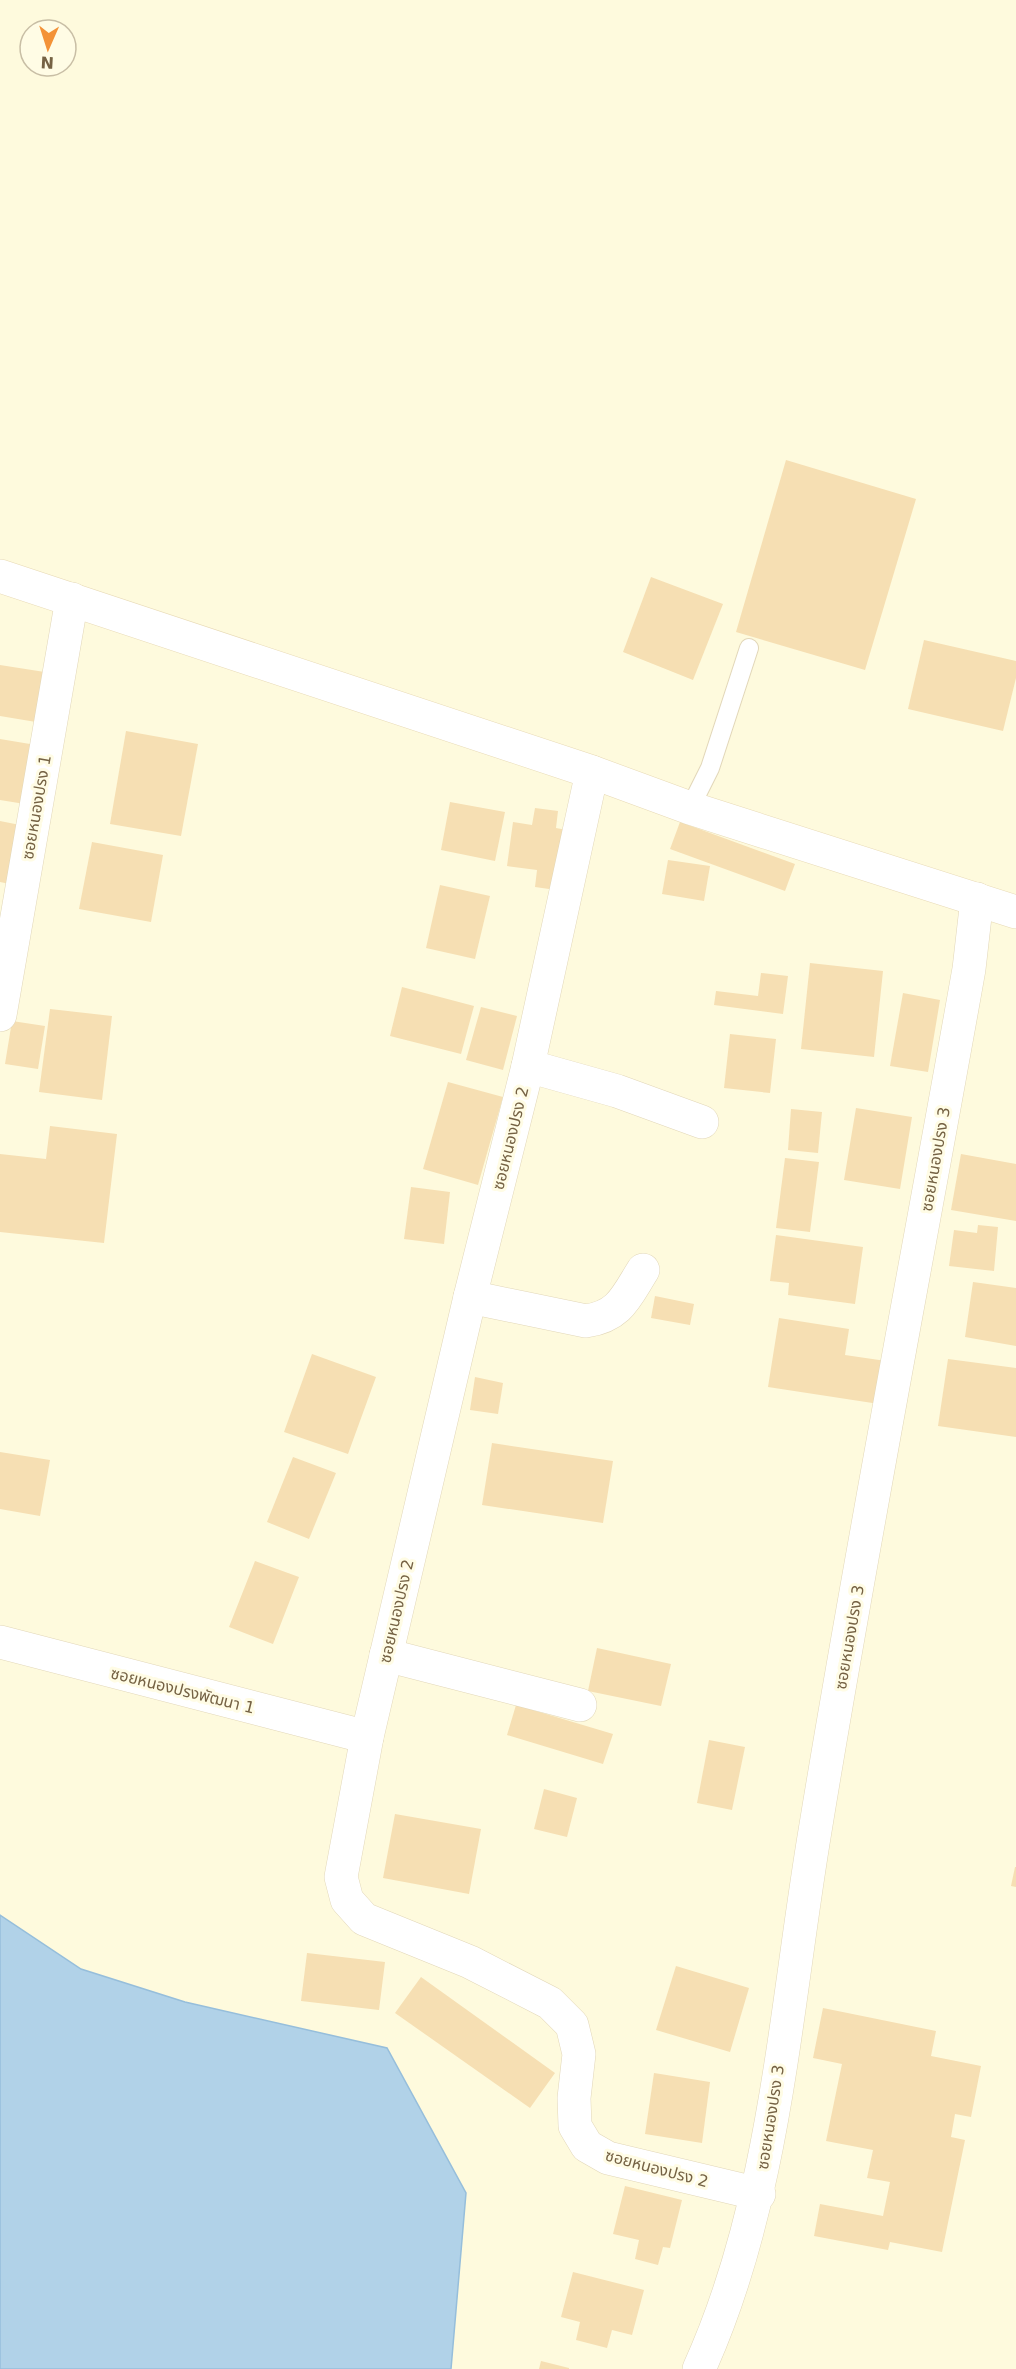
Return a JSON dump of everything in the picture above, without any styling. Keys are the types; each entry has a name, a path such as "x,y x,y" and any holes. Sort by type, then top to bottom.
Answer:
{"street":[{"path":"0,576 592,772 690,808 1016,912"},
{"name":"ซอยหนองปรง 1","path":"0,1015 72,598"},
{"name":"ซอยหนองปรง 2","path":"592,772 528,1066 470,1297 367,1737 341,1877 347,1900 364,1919 470,1962 550,2003 572,2025 579,2054 574,2098 575,2126 587,2146 608,2158 759,2194"},
{"name":"ซอยหนองปรง 3","path":"699,2369 714,2336 735,2275 759,2194 815,1830 969,969 977,899"},
{"path":"528,1066 618,1091 702,1122"},
{"path":"470,1297 586,1321 603,1318 619,1308 643,1270"},
{"name":"ซอยหนองปรงพัฒนา 1","path":"0,1642 367,1737"},
{"path":"386,1655 580,1705"}],"lane":[{"path":"690,808 710,768 725,716 749,648"}],"water":[{"path":"0,1915 81,1969 185,2002 387,2048 466,2193 451,2369 0,2369"}],"building":[{"path":"786,460 916,499 865,670 736,632"},
{"path":"651,577 723,604 693,680 623,652"},
{"path":"924,640 1016,661 1016,678 1003,731 908,709"},
{"path":"0,665 51,673 42,723 0,716"},
{"path":"126,731 198,744 181,836 110,824"},
{"path":"0,739 42,746 31,805 0,800"},
{"path":"450,802 505,812 495,861 441,850"},
{"path":"535,808 558,811 556,828 572,831 563,891 535,887 537,870 507,866 513,822 532,825"},
{"path":"0,821 25,826 15,885 0,882"},
{"path":"680,822 795,864 785,891 670,849"},
{"path":"92,842 163,855 151,922 79,909"},
{"path":"668,860 710,866 704,901 662,894"},
{"path":"440,885 490,896 475,959 426,948"},
{"path":"810,963 883,971 874,1057 801,1049"},
{"path":"761,973 788,976 783,1014 714,1005 716,991 758,996"},
{"path":"402,987 474,1006 461,1054 390,1036"},
{"path":"903,993 940,1000 928,1072 890,1066"},
{"path":"481,1007 517,1016 503,1070 466,1060"},
{"path":"50,1009 112,1016 102,1100 39,1092"},
{"path":"12,1021 45,1026 38,1069 5,1064"},
{"path":"730,1034 776,1039 770,1093 724,1088"},
{"path":"448,1082 503,1097 478,1185 423,1169"},
{"path":"856,1108 912,1117 900,1189 844,1180"},
{"path":"791,1109 822,1112 818,1153 788,1150"},
{"path":"50,1126 117,1134 104,1243 0,1232 0,1154 46,1159"},
{"path":"961,1154 1016,1164 1016,1221 951,1210"},
{"path":"785,1158 819,1162 810,1232 776,1228"},
{"path":"411,1187 450,1192 444,1244 404,1239"},
{"path":"978,1225 998,1227 994,1271 949,1266 954,1230 977,1233"},
{"path":"776,1235 863,1247 855,1304 788,1295 789,1283 770,1281"},
{"path":"973,1282 1016,1288 1016,1346 965,1337"},
{"path":"655,1296 694,1304 690,1325 651,1318"},
{"path":"779,1318 849,1329 845,1355 886,1361 879,1404 768,1387"},
{"path":"312,1354 376,1377 348,1454 284,1432"},
{"path":"948,1359 1016,1368 1016,1437 938,1426"},
{"path":"475,1377 503,1383 498,1414 470,1410"},
{"path":"492,1443 613,1461 603,1523 482,1505"},
{"path":"0,1452 50,1460 40,1516 0,1509"},
{"path":"293,1457 336,1473 309,1539 267,1522"},
{"path":"255,1561 299,1577 273,1644 229,1627"},
{"path":"597,1648 671,1664 661,1706 588,1691"},
{"path":"516,1705 613,1734 603,1764 507,1735"},
{"path":"709,1740 745,1747 732,1810 697,1803"},
{"path":"544,1789 577,1798 567,1837 534,1829"},
{"path":"395,1814 481,1829 469,1894 383,1878"},
{"path":"1016,1867 1016,1887 1011,1886"},
{"path":"307,1953 385,1962 379,2010 301,2001"},
{"path":"676,1966 749,1988 730,2052 656,2030"},
{"path":"421,1977 555,2073 530,2108 395,2013"},
{"path":"823,2008 936,2031 931,2056 981,2066 971,2117 955,2114 951,2137 965,2140 942,2252 890,2242 888,2250 814,2236 820,2204 883,2216 890,2182 867,2178 873,2150 826,2141 842,2064 813,2058"},
{"path":"654,2073 710,2082 702,2143 645,2134"},
{"path":"625,2186 682,2200 670,2248 663,2247 658,2265 635,2259 639,2240 613,2234"},
{"path":"573,2272 644,2290 632,2335 612,2330 607,2348 576,2340 580,2322 561,2317"},
{"path":"541,2361 569,2368 569,2369 539,2369"}]}
